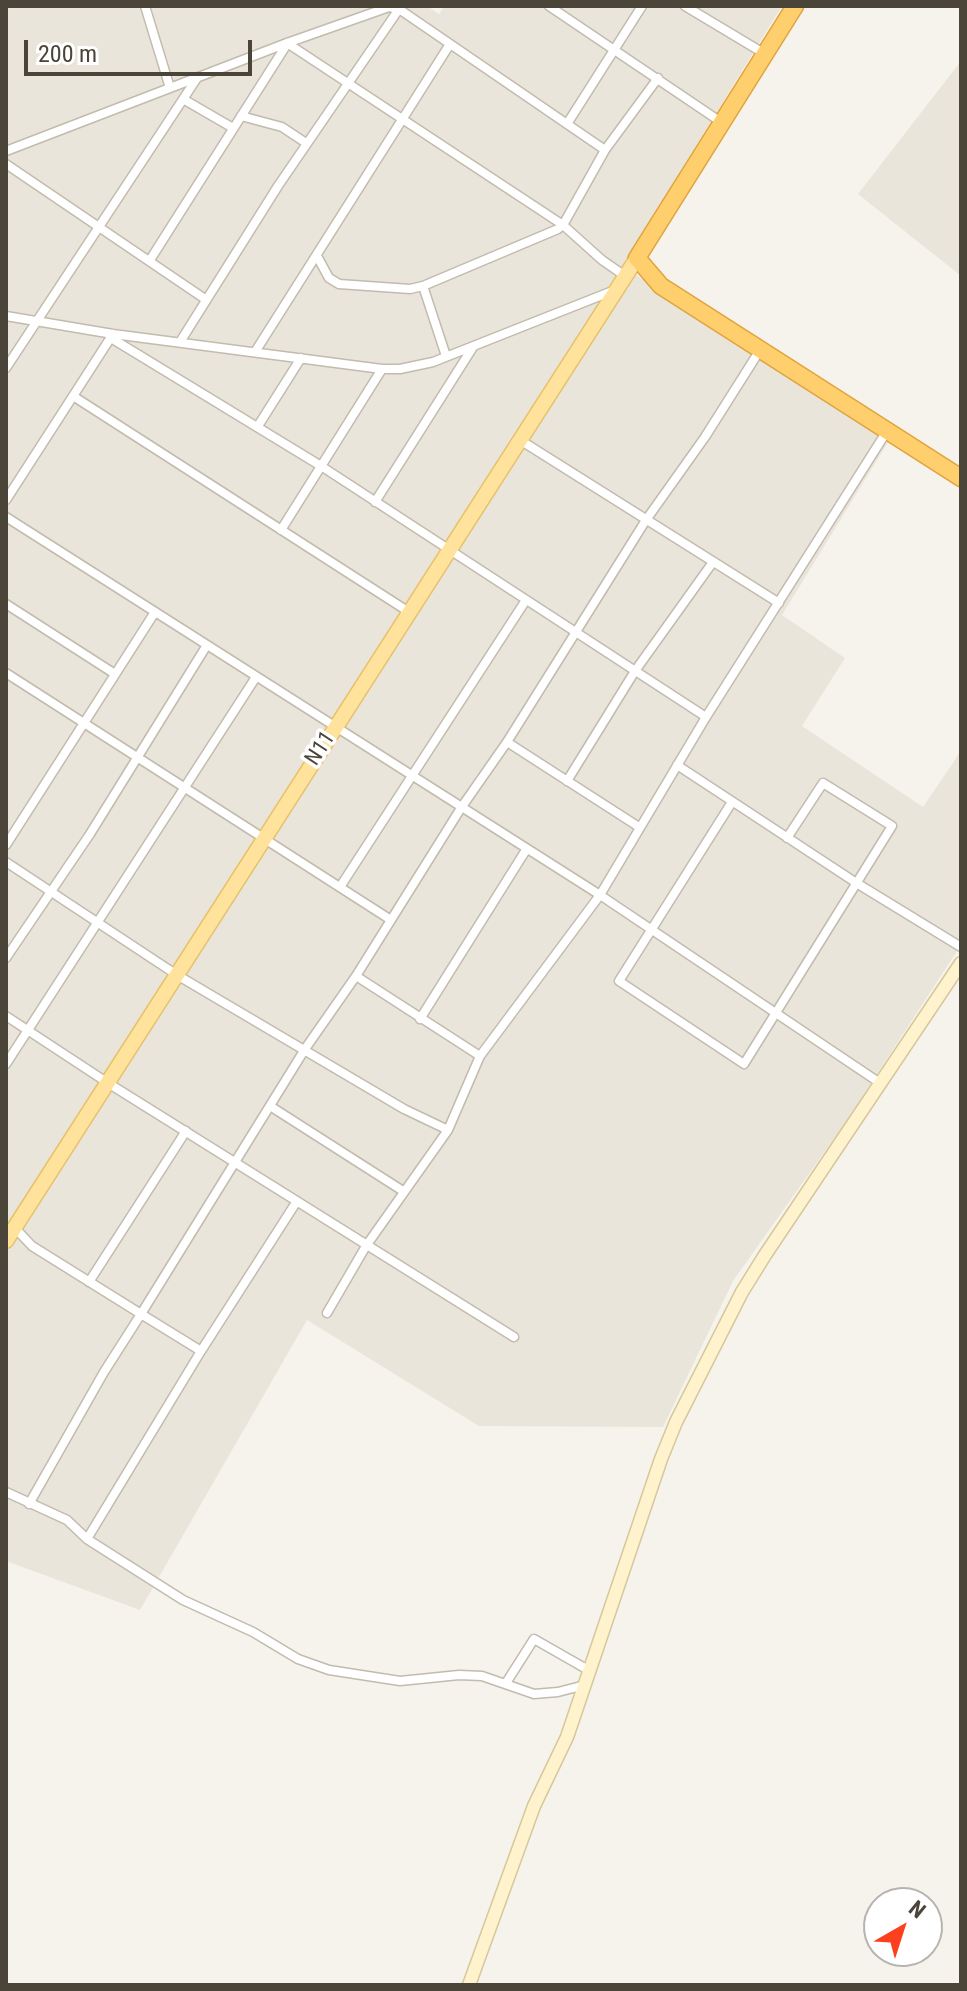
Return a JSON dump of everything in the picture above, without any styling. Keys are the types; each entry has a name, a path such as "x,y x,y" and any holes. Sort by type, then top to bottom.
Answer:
{"highway":[{"path":"795,6 637,258 661,286 961,478"}],"main road":[{"name":"N11","path":"6,1241 637,258"}],"street":[{"path":"145,6 170,88"},
{"path":"549,6 721,122"},
{"path":"567,124 642,6"},
{"path":"685,6 765,54"},
{"path":"6,151 389,7 399,9 605,150"},
{"path":"180,342 306,143 399,9"},
{"path":"287,43 563,225 625,276"},
{"path":"150,260 287,43"},
{"path":"255,352 450,44"},
{"path":"6,368 197,78"},
{"path":"317,256 329,278 339,284 401,289 423,286 563,225 605,150 658,78"},
{"path":"183,99 233,128"},
{"path":"241,116 282,127 306,143"},
{"path":"6,164 205,299"},
{"path":"423,286 446,356"},
{"path":"6,316 112,336 382,369 411,368 473,347 616,290"},
{"path":"6,500 112,336"},
{"path":"112,336 321,466 706,717"},
{"path":"375,502 473,347"},
{"path":"29,1504 104,1372 305,1049 356,976 646,520 705,437 760,349"},
{"path":"258,426 301,358"},
{"path":"281,530 382,369"},
{"path":"73,396 409,612"},
{"path":"327,1313 366,1246 448,1130 480,1056 600,895 706,717 887,431"},
{"path":"520,440 779,603"},
{"path":"6,517 600,895 880,1083"},
{"path":"567,781 635,671 713,562"},
{"path":"340,887 526,600"},
{"path":"6,604 115,674"},
{"path":"6,845 155,612"},
{"path":"6,958 9,948 51,893 207,645"},
{"path":"6,673 391,920"},
{"path":"6,1064 256,677"},
{"path":"507,742 639,827"},
{"path":"677,765 858,884 961,947"},
{"path":"732,802 619,981 744,1064 892,826 823,783 787,838"},
{"path":"420,1019 526,850"},
{"path":"6,862 177,975 404,1109 448,1130"},
{"path":"469,1985 534,1806 567,1737 661,1459 682,1410 760,1262 961,963"},
{"path":"356,976 480,1056"},
{"path":"6,1016 514,1337"},
{"path":"270,1106 403,1191"},
{"path":"89,1282 186,1131"},
{"path":"87,1539 297,1201"},
{"path":"14,1227 32,1246 201,1351"},
{"path":"6,1492 67,1520 87,1539 183,1600 253,1632 298,1659 329,1670 400,1681 482,1676 534,1694 585,1685"},
{"path":"506,1683 534,1639 590,1671"}],"shaded area":[{"path":"6,6 427,6 439,14 445,6 782,6 622,266 890,439 782,615 845,658 802,726 923,807 961,751 961,945 845,1123 733,1281 663,1427 479,1426 307,1320 140,1610 6,1561"},
{"path":"961,61 961,276 858,194"}]}
